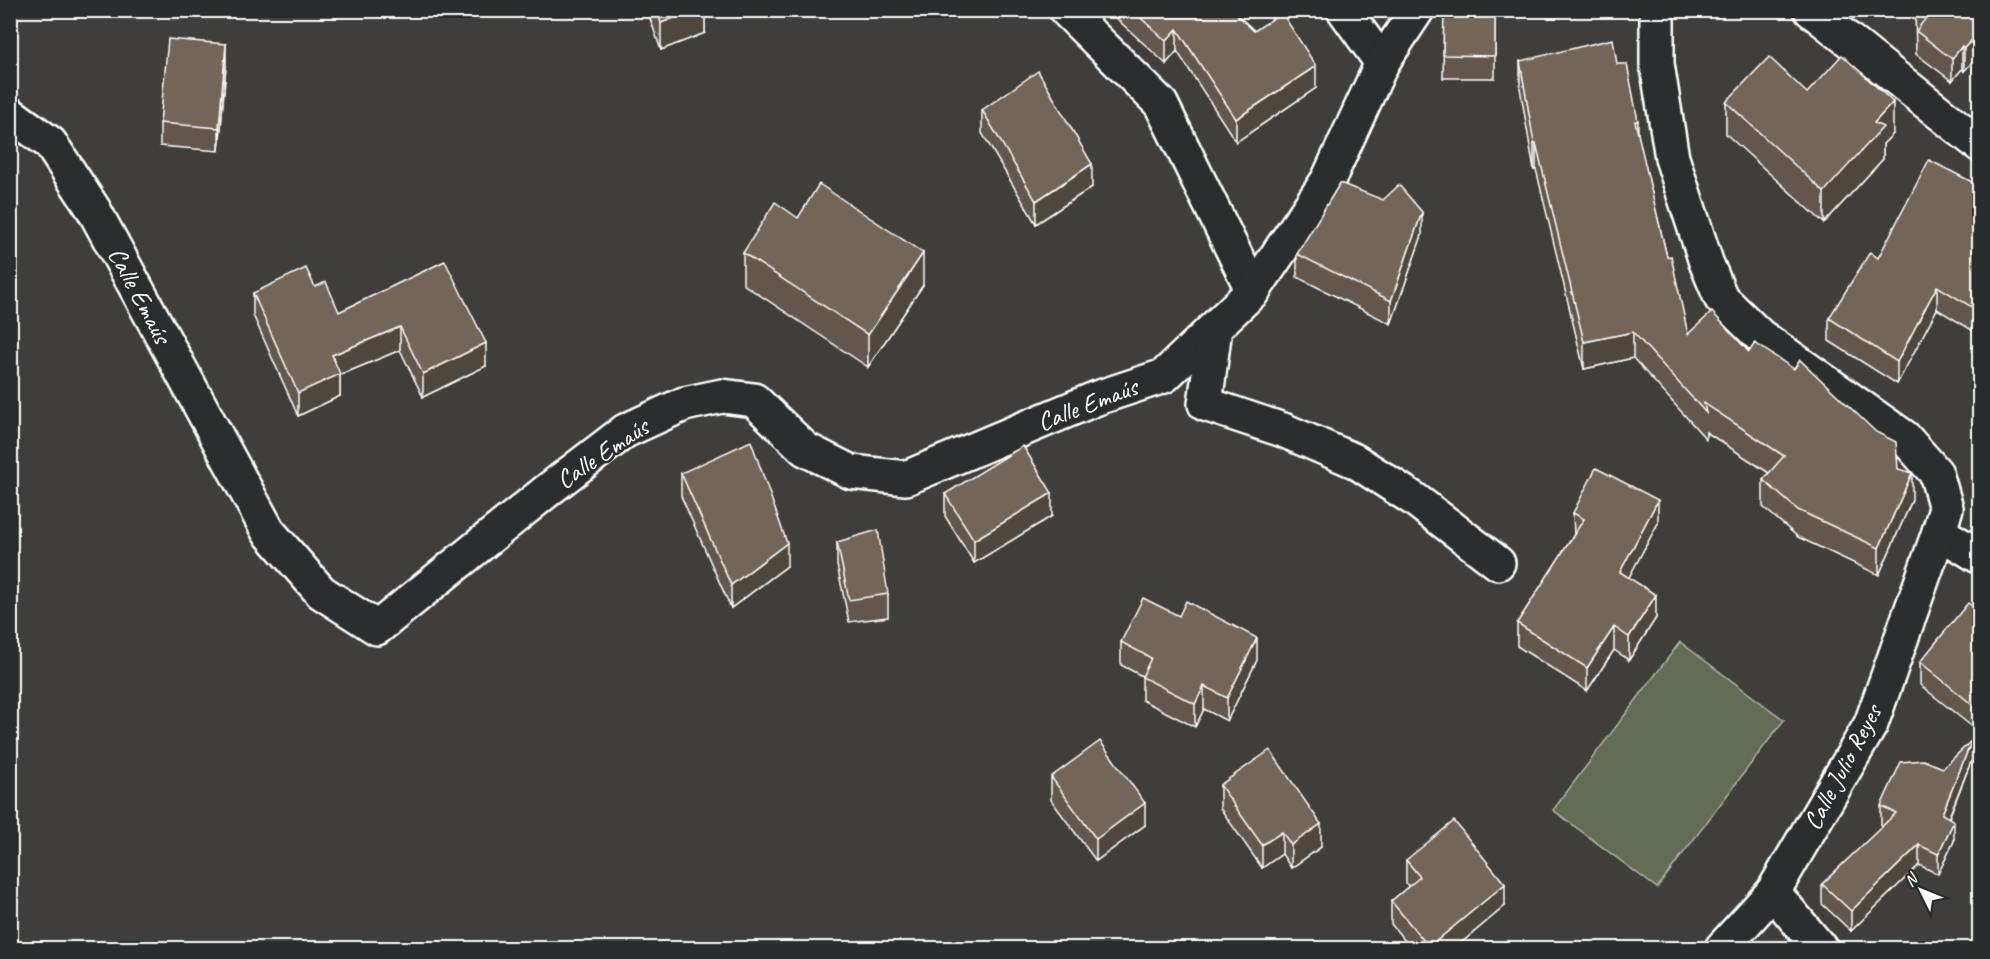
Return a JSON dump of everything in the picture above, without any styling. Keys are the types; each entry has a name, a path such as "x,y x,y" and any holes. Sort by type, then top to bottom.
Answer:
{"street":[{"path":"1066,10 1161,104 1253,291"},
{"path":"1344,10 1382,63"},
{"name":"Calle Emaús","path":"10,114 50,143 94,210 268,531 321,592 377,628 625,431 684,404 722,396 754,400 805,449 842,468 851,472 906,478 1097,398 1164,375 1253,291 1328,180 1382,63 1418,10"},
{"name":"Calle Julio Reyes","path":"1657,10 1657,64 1672,158 1720,298 1760,336 1904,437 1936,473 1946,508 1871,724 1773,892 1722,948"},
{"path":"1811,10 1980,145"},
{"path":"1215,328 1205,404 1283,430 1356,461 1414,499 1498,563"},
{"path":"1939,532 1980,557"},
{"path":"1773,892 1820,948"}],"green space":[{"path":"1680,642 1784,720 1657,888 1553,810"}],"building":[{"path":"657,10 694,10 661,23"},
{"path":"1132,10 1232,10 1254,31 1282,13 1316,66 1236,119 1177,29 1166,41"},
{"path":"1444,10 1495,10 1495,56 1443,55"},
{"path":"1916,10 1980,10 1980,32 1964,48 1962,46 1952,59 1916,31 1926,18"},
{"path":"168,39 226,44 219,128 160,123"},
{"path":"1613,39 1617,64 1627,64 1638,121 1635,121 1667,257 1671,256 1688,334 1712,312 1749,352 1755,343 1794,369 1800,360 1876,432 1896,442 1898,469 1912,473 1879,548 1798,510 1763,480 1784,456 1704,403 1706,413 1633,332 1584,342 1536,143 1534,143 1520,61"},
{"path":"1842,55 1893,102 1874,123 1883,127 1824,192 1726,102 1769,57 1807,93"},
{"path":"1038,71 1092,164 1036,201 982,110"},
{"path":"1929,160 1980,186 1980,312 1937,286 1897,362 1829,318 1870,252 1878,258"},
{"path":"1340,183 1383,200 1399,185 1422,212 1391,301 1297,254"},
{"path":"819,184 923,253 868,335 743,253 775,202 798,218"},
{"path":"445,261 486,343 423,374 400,327 332,355 340,374 298,393 253,293 306,268 315,287 326,282 339,312"},
{"path":"751,441 787,543 731,585 681,473"},
{"path":"1023,446 1052,493 974,540 945,494"},
{"path":"1596,468 1658,500 1620,572 1656,595 1629,637 1614,627 1587,668 1517,623 1584,519 1573,513"},
{"path":"878,530 888,594 849,600 837,542"},
{"path":"1143,598 1179,616 1186,601 1257,638 1227,698 1204,686 1195,704 1142,677 1151,658 1121,642"},
{"path":"1968,603 1980,611 1980,711 1920,662"},
{"path":"1972,740 1942,814 1954,821 1938,854 1919,845 1851,911 1822,884 1896,813 1881,806 1901,762 1923,760 1943,768"},
{"path":"1100,741 1145,803 1096,839 1051,777"},
{"path":"1270,750 1321,824 1291,845 1282,832 1262,845 1220,785"},
{"path":"1454,821 1505,884 1429,947 1391,901 1420,877 1406,860"}]}
